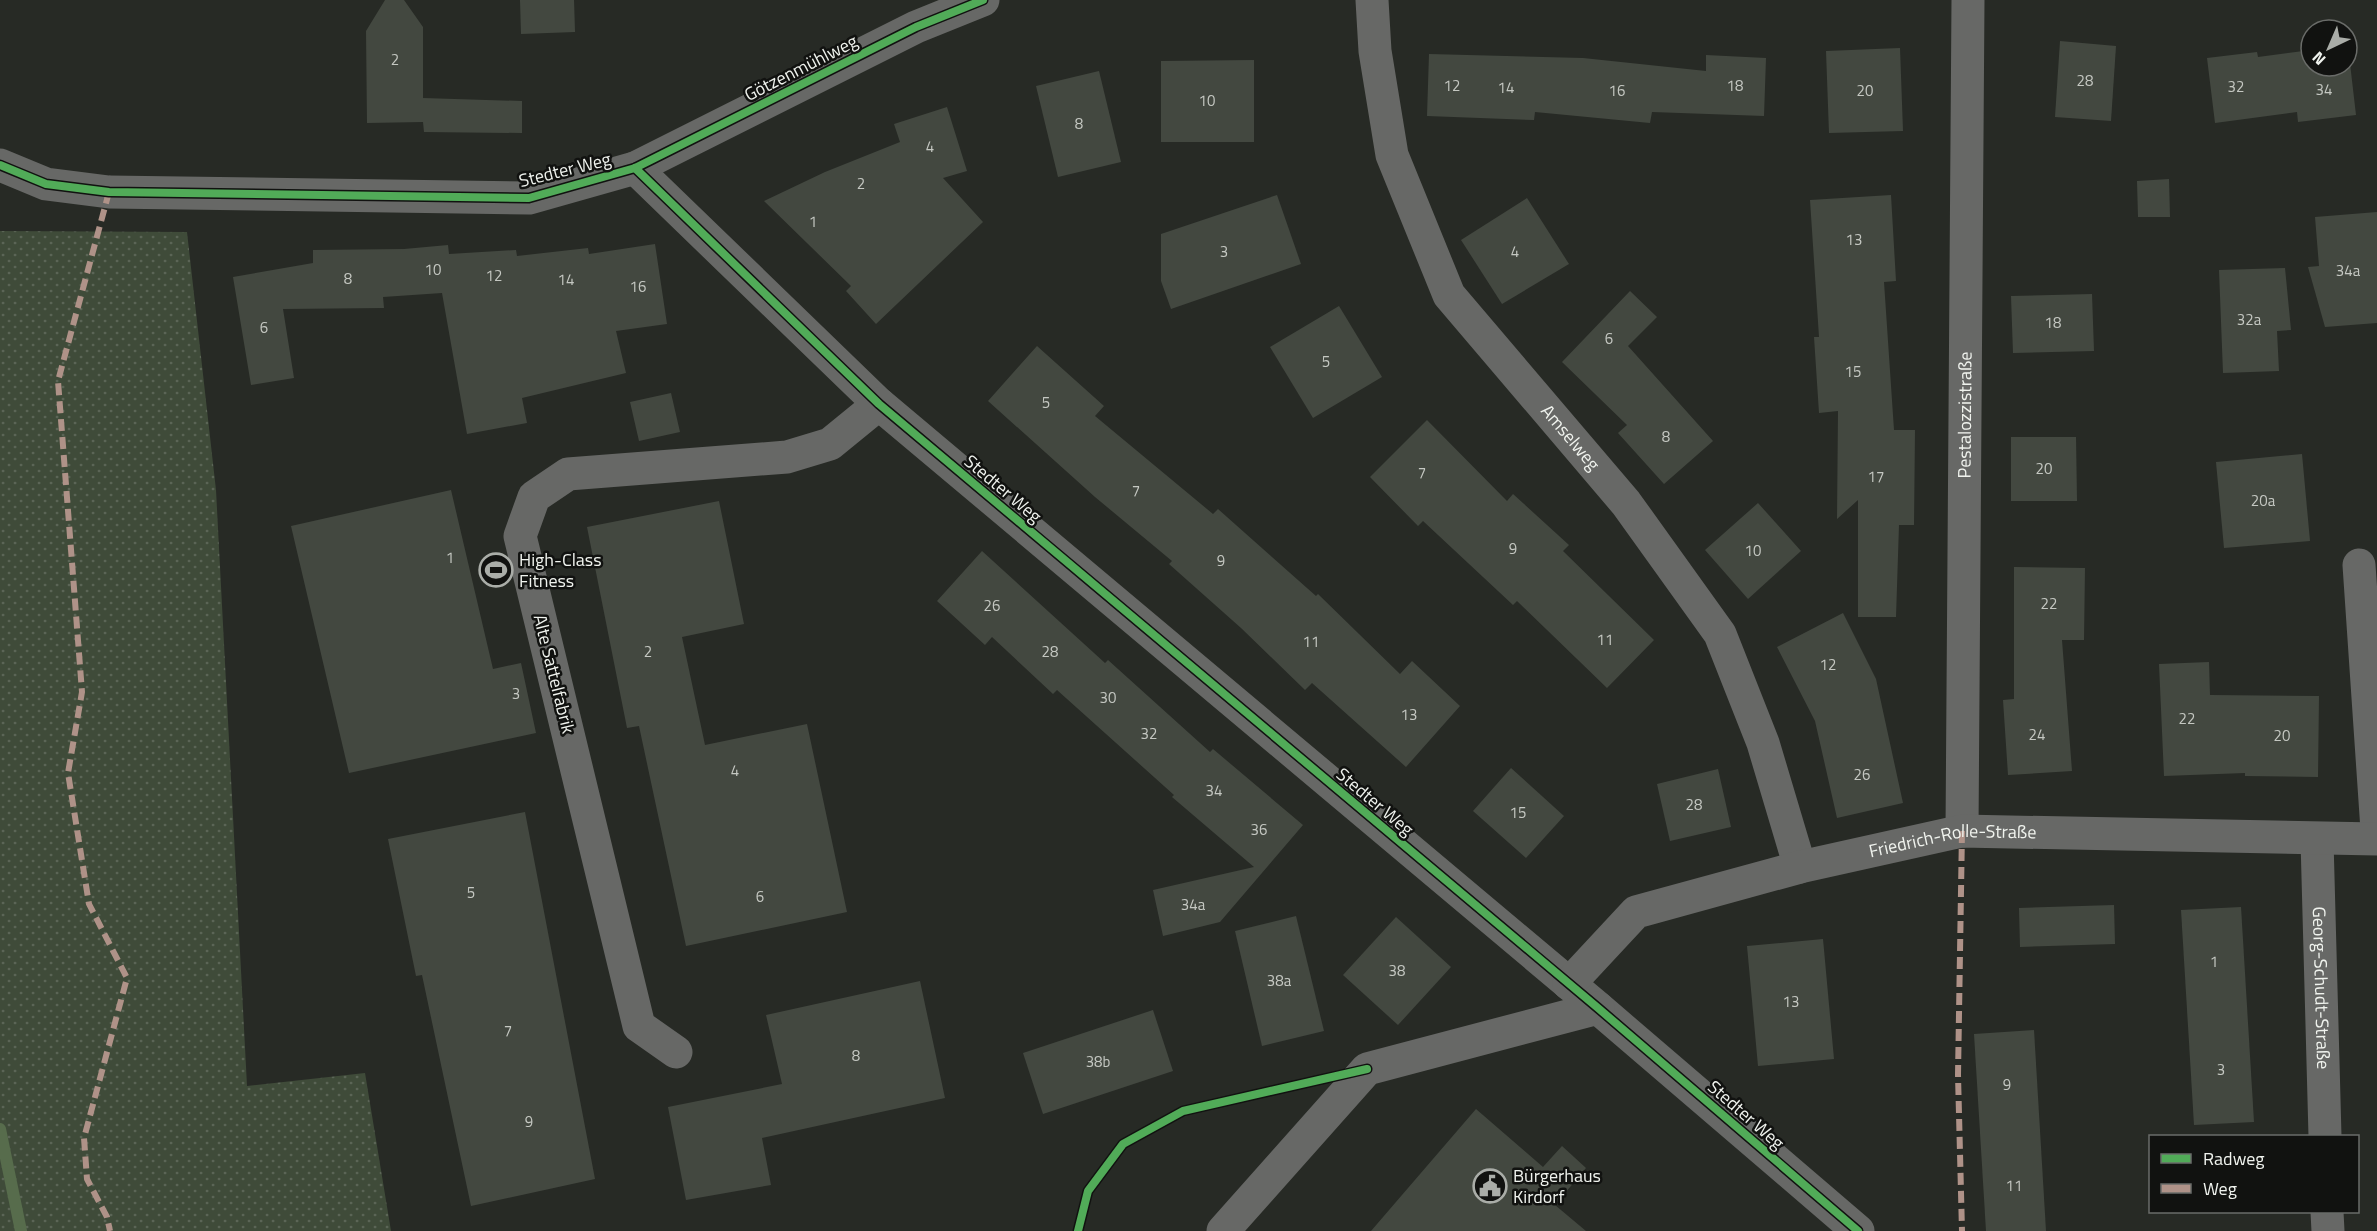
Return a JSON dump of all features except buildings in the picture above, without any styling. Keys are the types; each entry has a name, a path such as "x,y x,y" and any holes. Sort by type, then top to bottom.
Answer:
{"street":[{"name":"Götzenmühlweg","path":"635,168 916,27 983,0"},
{"name":"Amselweg","path":"1372,0 1375,51 1392,155 1449,295 1626,503 1720,634 1763,743 1800,867"},
{"name":"Pestalozzistraße","path":"1962,831 1968,0"},
{"name":"Stedter Weg","path":"0,165 46,184 109,192 529,198 635,168 879,404 1598,1008 1858,1231"},
{"name":"Alte Sattelfabrik","path":"676,1052 639,1026 520,536 534,497 568,474 787,457 830,444 879,404"},
{"path":"2359,565 2377,830"},
{"name":"Friedrich-Rolle-Straße","path":"1569,984 1636,912 1800,867 1962,831 2317,840 2377,839"},
{"name":"Georg-Schudt-Straße","path":"2317,840 2325,1135"},
{"path":"1223,1231 1367,1069 1598,1008"},
{"path":"2327,1213 2328,1231"}],"green space":[{"path":"0,231 187,232 216,490 247,1086 365,1073 391,1231 0,1231"}],"waterway":[{"path":"0,1129 21,1231"}],"marked path":[{"path":"109,192 58,381 82,692 68,773 89,904 127,978 84,1138 87,1179 107,1217 110,1231"},
{"path":"1962,831 1958,1075 1962,1231"}],"cycle path":[{"path":"0,165 46,184 109,192 529,198 635,168 916,27 983,0"},
{"path":"635,168 879,404 1598,1008 1858,1231"},
{"path":"1078,1231 1088,1191 1123,1144 1183,1111 1367,1069"}],"place":[{"name":"High-Class Fitness","path":"496,570"},
{"name":"Bürgerhaus Kirdorf","path":"1490,1186"}]}
